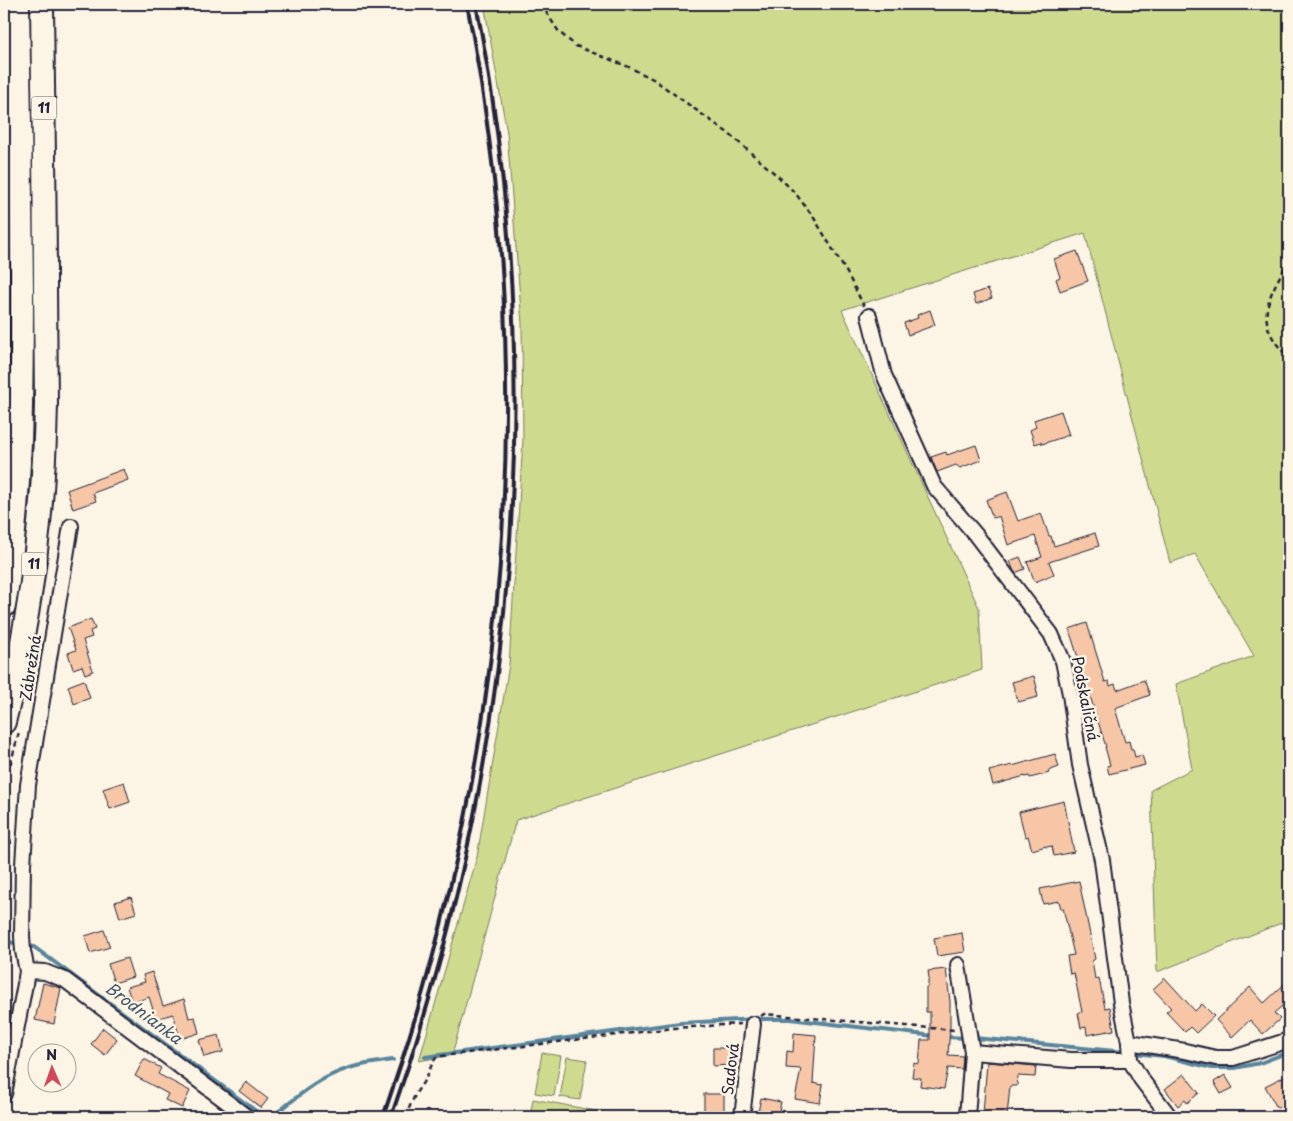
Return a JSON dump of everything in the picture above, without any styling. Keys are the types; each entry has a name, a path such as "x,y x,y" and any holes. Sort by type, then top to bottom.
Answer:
{"main road":[{"name":"11","path":"4,606 19,476 22,402 18,4"},
{"name":"11","path":"12,726 19,655 31,592 43,476 46,376 42,4"}],"street":[{"name":"Podskaličná","path":"869,316 884,375 934,486 975,534 1050,634 1064,661 1080,765 1102,860 1129,1051 1141,1079 1170,1117"},
{"name":"Zábrežná","path":"27,971 22,936 23,865 28,785 71,526"},
{"path":"958,965 970,1039 967,1117"},
{"path":"4,1094 27,971 46,972 65,980 247,1117"},
{"name":"Sadová","path":"742,1117 756,1021"},
{"path":"970,1039 1071,1060 1129,1051 1185,1051 1216,1058 1233,1058 1289,1040"}],"path":[{"path":"542,4 559,32 576,46 653,79 728,133 781,178 814,218 847,273 869,316"},
{"path":"1289,260 1270,296 1266,315 1268,330 1289,360"},
{"path":"12,726 5,812 10,843 23,865"},
{"path":"405,1117 416,1093 426,1078 432,1062 442,1056 674,1028 756,1021 764,1014 970,1039"}],"green space":[{"path":"484,4 1289,4 1289,920 1157,972 1151,790 1192,769 1176,684 1254,656 1195,554 1170,563 1085,233 842,310 979,608 982,670 516,820 452,1055 419,1061 477,857 509,665 523,440 522,324 507,133"},
{"path":"542,1053 561,1056 554,1096 535,1093"},
{"path":"567,1057 587,1060 580,1100 560,1097"},
{"path":"533,1099 617,1115 617,1117 530,1117"}],"building":[{"path":"1077,251 1088,281 1060,291 1056,279 1060,277 1054,259"},
{"path":"988,289 992,298 976,304 973,294"},
{"path":"930,310 935,325 908,335 904,323 918,318 917,315"},
{"path":"1061,411 1069,435 1042,444 1041,442 1035,444 1030,430 1036,427 1034,420"},
{"path":"976,445 981,460 960,468 956,465 937,472 931,457 946,452 947,455"},
{"path":"124,469 128,480 93,493 96,501 73,509 67,490"},
{"path":"1007,492 1018,521 1041,513 1054,546 1095,533 1099,546 1049,562 1054,574 1035,582 1027,562 1042,557 1035,536 1008,545 999,516 993,518 986,500"},
{"path":"1020,557 1025,569 1015,573 1010,561"},
{"path":"91,619 95,629 90,631 92,637 83,640 93,671 85,674 82,666 73,669 68,653 76,650 68,628"},
{"path":"1087,623 1105,682 1109,681 1110,686 1115,684 1117,690 1144,680 1150,695 1115,708 1125,742 1129,741 1135,757 1142,755 1145,765 1109,774 1107,766 1110,765 1106,747 1069,629"},
{"path":"1034,676 1038,697 1018,702 1012,682"},
{"path":"84,680 90,698 74,704 68,686"},
{"path":"1055,754 1059,767 1048,771 1049,773 1030,778 1025,776 993,785 989,771"},
{"path":"124,782 130,802 110,809 103,789"},
{"path":"1064,801 1074,852 1054,856 1052,846 1032,850 1028,836 1025,837 1019,812"},
{"path":"1079,881 1095,959 1092,961 1095,979 1099,978 1105,1008 1110,1007 1114,1030 1087,1035 1086,1027 1081,1028 1078,1013 1082,1012 1074,973 1070,974 1067,956 1074,955 1063,908 1061,909 1059,901 1043,904 1040,889"},
{"path":"131,897 136,913 120,918 115,902"},
{"path":"104,930 110,947 90,953 85,936"},
{"path":"962,933 965,952 937,956 934,938"},
{"path":"127,958 133,977 114,983 108,964"},
{"path":"946,969 950,1001 948,1055 963,1056 962,1069 948,1068 944,1089 920,1086 921,1078 912,1077 914,1063 919,1064 921,1040 930,1040 930,1012 926,1012 928,971"},
{"path":"152,972 163,1006 184,999 189,1018 195,1017 199,1033 180,1039 173,1014 156,1019 149,997 132,1003 127,987 145,982 143,975"},
{"path":"1165,978 1195,1011 1202,1004 1214,1016 1196,1033 1190,1027 1185,1032 1166,1012 1171,1008 1153,989"},
{"path":"1289,980 1289,1000 1274,1013 1280,1019 1263,1034 1250,1020 1232,1037 1216,1020 1250,987 1264,1003"},
{"path":"43,983 61,988 54,1024 35,1020"},
{"path":"103,1028 117,1039 105,1055 91,1044"},
{"path":"794,1033 816,1035 813,1083 823,1085 820,1103 795,1099 801,1069 786,1068 787,1051 793,1052"},
{"path":"219,1035 223,1052 204,1057 199,1040"},
{"path":"713,1048 732,1048 733,1065 713,1066"},
{"path":"144,1059 161,1068 158,1074 190,1091 182,1108 165,1100 168,1094 135,1076"},
{"path":"987,1062 1036,1066 1035,1077 1018,1076 1017,1086 1010,1086 1007,1116 983,1114"},
{"path":"1184,1074 1199,1093 1187,1103 1185,1100 1178,1106 1165,1089"},
{"path":"1225,1075 1233,1088 1221,1094 1214,1082"},
{"path":"1285,1076 1289,1084 1289,1102 1277,1108 1265,1086"},
{"path":"246,1082 268,1099 261,1108 239,1091"},
{"path":"704,1094 724,1094 724,1112 704,1112"},
{"path":"761,1098 781,1102 778,1117 757,1117"}],"waterway":[{"name":"Brodnianka","path":"4,941 34,947 264,1117"},
{"path":"425,1057 680,1023 757,1019 790,1019 934,1036"},
{"path":"946,1037 967,1038"},
{"path":"974,1038 1126,1052"},
{"path":"1133,1053 1164,1056 1212,1068 1235,1068 1260,1063 1289,1052"},
{"path":"272,1117 302,1093 327,1077 357,1066 393,1060"}],"railway":[{"path":"383,1117 416,1014 445,910 468,805 485,699 498,592 504,485 506,377 502,268 489,135 467,4"},
{"path":"391,1117 434,982 468,845 493,706 508,566 514,425 511,284 498,143 476,4"}]}
